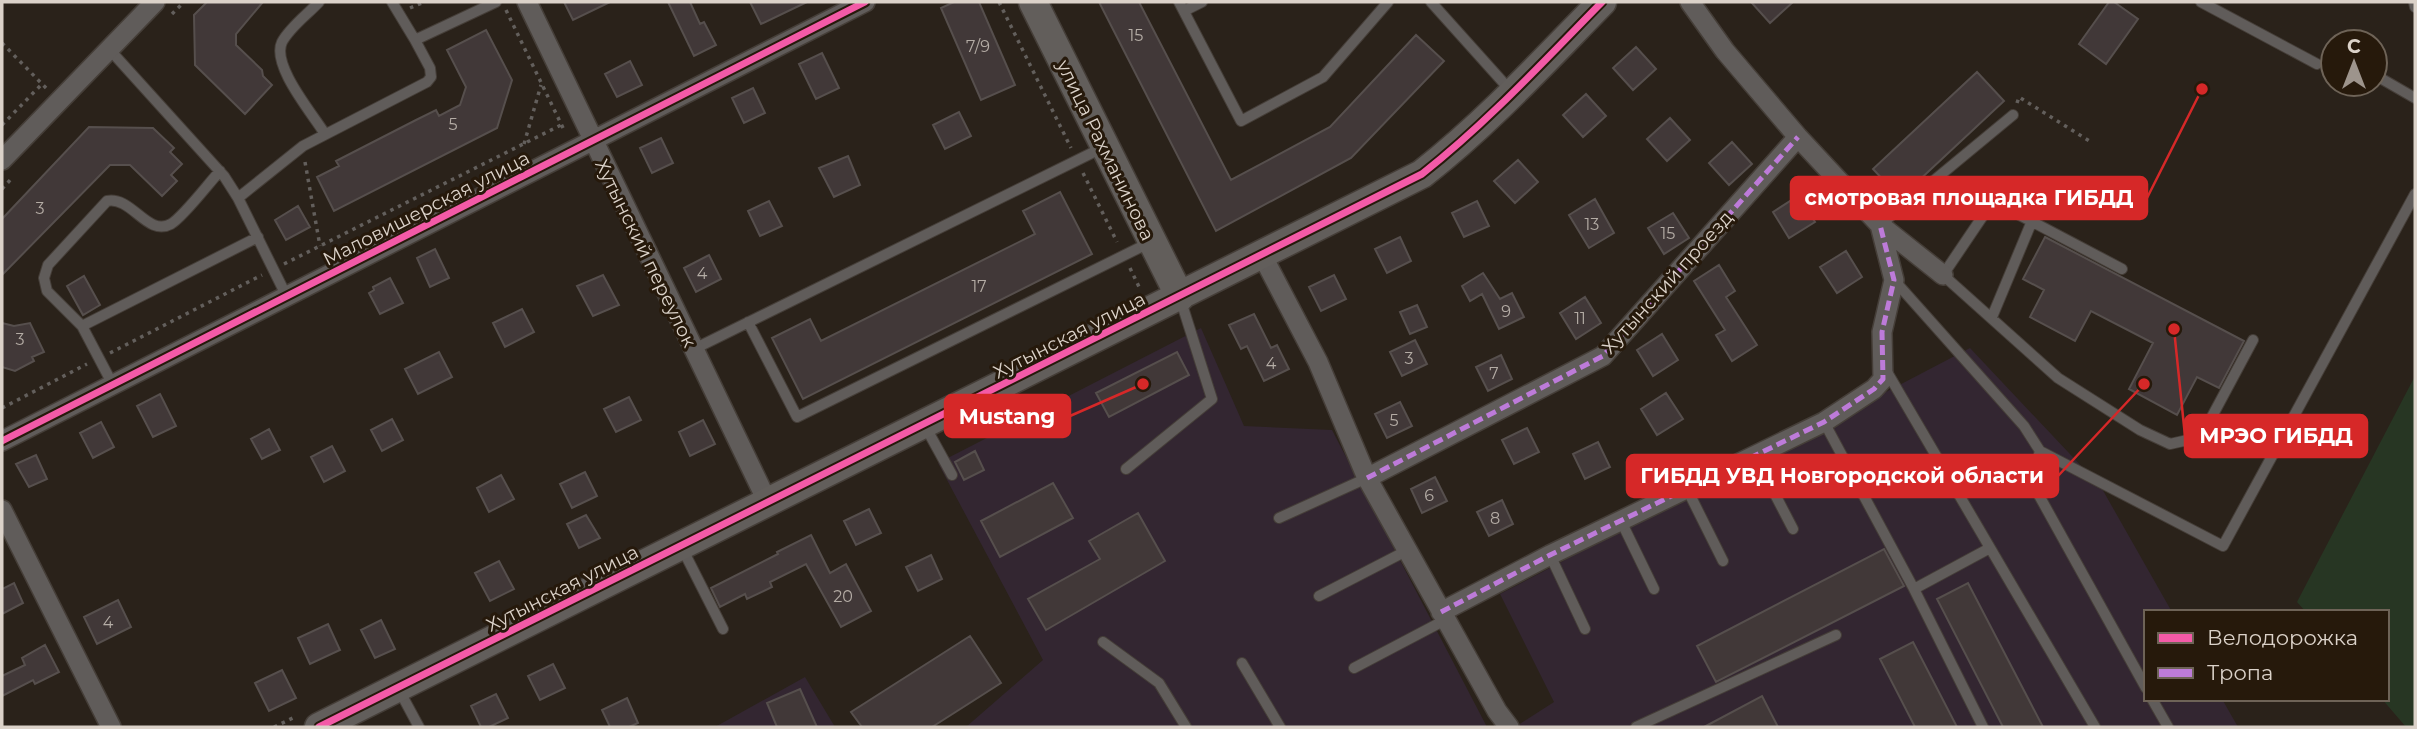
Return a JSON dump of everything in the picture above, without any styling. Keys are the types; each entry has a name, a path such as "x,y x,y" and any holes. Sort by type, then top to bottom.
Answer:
{"street":[{"path":"2,160 155,2"},
{"name":"Хутынский переулок","path":"527,2 768,503"},
{"name":"Маловишерская улица","path":"2,441 865,2"},
{"name":"улица Рахманинова","path":"1033,2 1180,297"},
{"name":"Хутынская улица","path":"319,727 1422,174 1448,154 1513,93 1602,2"},
{"path":"1690,2 1725,51 1798,138 1880,225 1943,275"},
{"name":"Хутынский проезд","path":"1367,478 1603,356 1798,138"},
{"path":"1444,616 1550,555 1824,422 1874,388 1883,379 1882,332 1894,280 1880,225"},
{"path":"1261,253 1318,362 1367,478 1497,711 1509,727"},
{"path":"2,510 111,727"}],"lane":[{"path":"319,2 285,38 279,53 283,68 325,134"},
{"path":"238,198 303,146 430,80 430,68 392,2"},
{"path":"415,40 496,2"},
{"path":"1202,2 1182,6 1241,121 1323,77 1388,2"},
{"path":"1431,2 1513,93"},
{"path":"2202,2 2317,64"},
{"path":"2414,2 2415,7"},
{"path":"110,50 220,171 238,198 287,297"},
{"path":"2389,83 2415,98"},
{"path":"1880,225 2013,115"},
{"path":"693,349 1105,147"},
{"path":"113,385 82,327 47,291 44,278 48,265 103,204 113,200 126,204 157,226 171,224 220,171"},
{"path":"1894,280 2024,426 2040,451 2223,546 2415,194"},
{"path":"2122,269 1993,201 1943,275 2058,378 2140,430 2170,444 2201,437 2253,340"},
{"path":"1992,317 2032,221"},
{"path":"82,327 258,237"},
{"path":"748,323 797,417 1152,242"},
{"path":"1126,469 1212,399 1180,297"},
{"path":"1881,362 2095,727"},
{"path":"1824,422 1914,589 1983,727"},
{"path":"924,425 952,475"},
{"path":"2040,451 2031,481 2144,684"},
{"path":"1755,456 1793,529"},
{"path":"1279,518 1367,478"},
{"path":"1687,489 1723,561"},
{"path":"1621,521 1654,589"},
{"path":"681,546 723,629"},
{"path":"1914,589 1990,548"},
{"path":"1318,596 1408,550"},
{"path":"1550,555 1585,629"},
{"path":"1354,668 1444,616"},
{"path":"1636,727 1836,635"},
{"path":"1103,642 1159,682 1186,727"},
{"path":"1242,663 1280,727"},
{"path":"398,688 419,727"},
{"path":"2153,701 2168,727"}],"path":[{"path":"502,2 573,150"},
{"path":"2,43 60,101"},
{"path":"2,125 42,84"},
{"path":"524,144 542,84"},
{"path":"2013,115 2019,97 2091,142"},
{"path":"2,408 581,116"},
{"path":"303,146 320,246"}],"shaded area":[{"path":"1201,328 1244,426 1332,430 1487,727 966,727 1043,660 938,463"},
{"path":"1970,348 2101,487 2171,610 2144,610 2144,701 2223,701 2238,727 1520,727 1518,725 1554,702 1500,594"},
{"path":"805,677 835,727 715,727"}],"green space":[{"path":"2415,376 2415,727 2406,727 2384,701 2389,701 2389,610 2304,610 2297,602"}],"building":[{"path":"207,2 263,2 236,34 236,45 262,70 263,76 272,85 245,114 195,65 194,15"},
{"path":"564,2 610,2 573,20"},
{"path":"668,2 690,2 700,24 704,22 716,45 694,56"},
{"path":"750,2 807,2 761,24"},
{"path":"954,2 979,2 1015,85 981,100 941,8"},
{"path":"1099,2 1139,2 1231,180 1330,127 1416,35 1444,61 1351,158 1216,231"},
{"path":"1751,2 1793,2 1770,23"},
{"path":"2109,2 2114,2 2138,19 2106,64 2079,44"},
{"path":"486,30 512,80 497,128 334,211 317,177 339,166 336,161 416,120 436,110 439,116 460,105 466,87 447,50"},
{"path":"1636,47 1656,69 1633,90 1613,68"},
{"path":"822,53 839,88 816,99 799,64"},
{"path":"630,61 642,85 617,97 605,74"},
{"path":"1977,72 2004,101 1900,198 1873,169"},
{"path":"753,88 765,113 744,123 732,98"},
{"path":"1586,94 1606,116 1583,137 1563,115"},
{"path":"959,112 971,136 945,149 933,125"},
{"path":"1670,118 1690,140 1667,161 1647,139"},
{"path":"89,127 153,128 174,148 170,152 182,164 171,175 177,181 162,196 130,165 110,165 2,275 2,219"},
{"path":"661,138 673,163 652,173 640,148"},
{"path":"1732,142 1752,164 1729,185 1709,163"},
{"path":"848,156 860,185 834,197 819,168"},
{"path":"1518,160 1538,182 1515,203 1494,181"},
{"path":"1060,192 1092,254 803,399 772,338 810,319 821,341 1035,234 1023,211"},
{"path":"1798,196 1815,222 1789,238 1773,212"},
{"path":"1595,199 1614,233 1589,248 1569,215"},
{"path":"769,201 782,226 760,236 748,211"},
{"path":"1477,201 1489,226 1464,237 1452,213"},
{"path":"298,206 310,227 286,240 275,220"},
{"path":"1673,213 1689,238 1664,254 1648,228"},
{"path":"1400,237 1411,261 1387,273 1375,249"},
{"path":"2045,237 2244,341 2219,388 2197,377 2177,415 2129,389 2153,343 2091,311 2075,341 2030,317 2044,290 2023,279"},
{"path":"435,249 449,278 430,287 417,258"},
{"path":"1846,251 1862,277 1837,293 1820,267"},
{"path":"709,255 721,279 696,292 684,268"},
{"path":"1719,265 1735,291 1726,297 1757,345 1732,361 1716,335 1725,330 1694,281"},
{"path":"1483,273 1500,299 1512,293 1524,317 1499,329 1482,294 1470,301 1462,286"},
{"path":"603,275 619,305 593,316 577,286"},
{"path":"1334,275 1346,299 1321,311 1309,287"},
{"path":"84,276 100,305 83,315 67,286"},
{"path":"390,278 403,303 380,314 369,293 374,290 373,287"},
{"path":"1585,297 1601,323 1576,339 1560,313"},
{"path":"1417,305 1427,327 1410,334 1400,312"},
{"path":"522,309 534,332 505,347 493,323"},
{"path":"1254,314 1271,348 1277,345 1289,369 1264,381 1247,346 1241,349 1229,325"},
{"path":"2,323 14,326 30,323 44,352 32,357 34,361 15,371 2,367"},
{"path":"1662,334 1678,360 1653,376 1637,350"},
{"path":"1415,340 1427,364 1402,376 1390,352"},
{"path":"439,352 452,377 418,394 405,369"},
{"path":"1177,352 1189,375 1109,417 1096,393"},
{"path":"1501,355 1512,379 1488,391 1476,367"},
{"path":"1666,393 1683,419 1657,435 1641,409"},
{"path":"160,394 176,426 153,437 137,406"},
{"path":"629,397 641,420 616,432 604,409"},
{"path":"1400,402 1412,426 1387,438 1375,414"},
{"path":"392,419 403,440 382,451 371,430"},
{"path":"703,420 715,444 690,456 679,432"},
{"path":"101,422 114,447 93,458 80,433"},
{"path":"1527,428 1539,452 1514,464 1502,440"},
{"path":"269,429 280,450 262,459 251,439"},
{"path":"1598,442 1610,467 1585,479 1573,454"},
{"path":"332,446 345,471 324,482 311,457"},
{"path":"975,451 984,470 964,480 955,462"},
{"path":"36,455 47,479 29,487 16,464"},
{"path":"585,472 597,496 572,508 560,484"},
{"path":"501,475 514,499 489,512 477,488"},
{"path":"1435,477 1447,501 1422,513 1411,489"},
{"path":"1053,483 1073,518 1000,557 981,521"},
{"path":"1502,500 1513,524 1489,536 1477,512"},
{"path":"869,509 881,533 856,545 844,521"},
{"path":"1138,513 1165,561 1046,630 1028,599 1100,559 1089,541"},
{"path":"586,515 600,538 579,548 567,524"},
{"path":"811,535 830,573 846,564 871,611 841,627 806,564 770,582 772,587 747,599 745,594 720,607 711,588"},
{"path":"1884,549 1904,586 1716,682 1697,646"},
{"path":"931,555 942,579 918,591 906,567"},
{"path":"499,561 514,589 490,601 475,573"},
{"path":"14,583 23,603 2,614 2,589"},
{"path":"1968,583 2043,727 2003,727 1937,599"},
{"path":"118,600 131,627 97,644 84,617"},
{"path":"381,620 395,649 375,658 361,630"},
{"path":"328,624 340,650 310,664 298,638"},
{"path":"970,636 1001,683 932,727 862,727 851,712"},
{"path":"1913,642 1957,727 1915,727 1880,659"},
{"path":"45,645 59,672 35,684 33,680 2,696 2,676 25,665 22,658"},
{"path":"553,664 565,688 540,700 528,676"},
{"path":"282,670 296,698 269,711 255,683"},
{"path":"800,689 817,727 777,727 767,703"},
{"path":"496,694 508,718 489,727 481,727 471,706"},
{"path":"1762,696 1778,727 1704,727"},
{"path":"627,698 638,723 629,727 610,727 602,710"}],"marked path":[{"path":"1367,478 1603,356 1798,137"},
{"path":"1441,612 1550,555 1824,422 1874,389 1883,379 1882,332 1894,280 1880,225"}],"cycle path":[{"path":"2,441 865,2"},
{"path":"319,727 1422,174 1492,113 1602,2"}],"place":[{"name":"смотровая площадка ГИБДД","path":"2202,89"},
{"name":"МРЭО ГИБДД","path":"2174,329"},
{"name":"Mustang","path":"1143,384"},
{"name":"ГИБДД УВД Новгородской области","path":"2144,384"}]}
